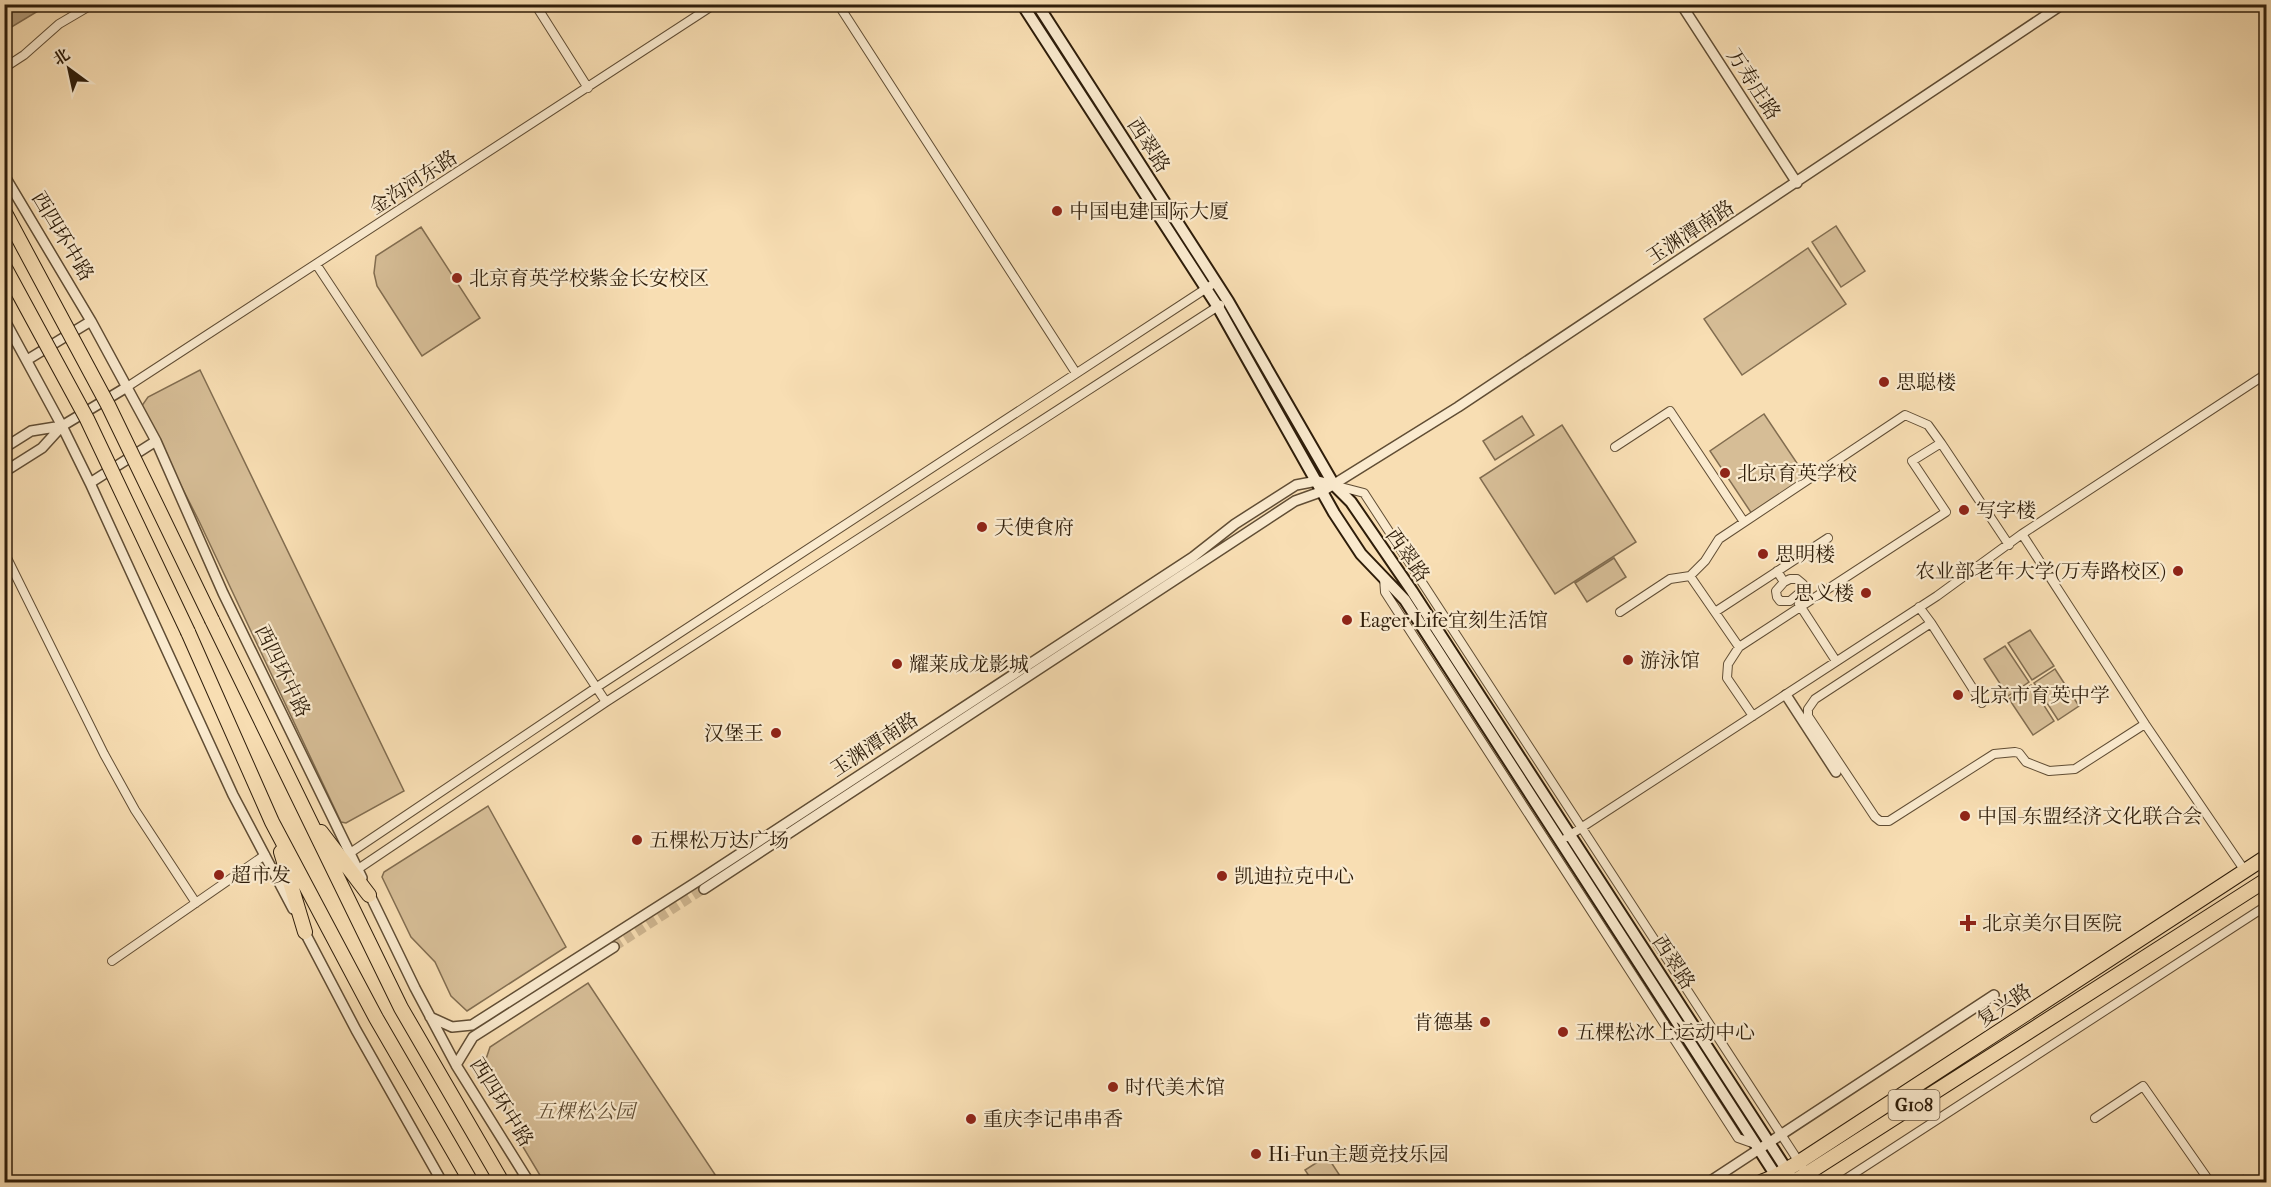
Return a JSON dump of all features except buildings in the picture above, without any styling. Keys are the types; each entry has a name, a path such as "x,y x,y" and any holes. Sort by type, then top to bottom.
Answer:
{"highway":[{"name":"西四环中路","path":"4,211 108,405 401,1008 502,1182"},
{"path":"4,266 87,419 188,632 272,822 376,1018 471,1182"},
{"path":"304,810 369,895"},
{"path":"272,822 305,932"},
{"name":"复兴路","path":"1794,1177 2266,857"},
{"name":"复兴路","path":"1761,1182 1794,1177 2266,880"}],"main road":[{"name":"西翠路","path":"1022,4 1218,307 1334,513 1361,554 1405,600 1757,1147 1794,1177"},
{"name":"西翠路","path":"1037,4 1228,301 1334,485 1351,502 1412,591 1794,1177"}],"street":[{"path":"4,68 24,55 59,24 93,4"},
{"path":"535,4 588,88"},
{"name":"金沟河东路","path":"128,387 715,4"},
{"path":"838,4 1077,373"},
{"name":"万寿庄路","path":"1681,4 1797,183"},
{"name":"玉渊潭南路","path":"704,889 1295,501 1334,485 1458,406 2064,4"},
{"name":"西四环中路","path":"4,175 91,321 156,441 223,593 429,1017 529,1182"},
{"path":"316,264 606,702"},
{"path":"350,853 597,687 1216,282"},
{"path":"357,869 606,702 1228,301"},
{"path":"4,320 62,426 90,483 233,795 356,1030 442,1182"},
{"path":"27,360 91,321"},
{"path":"1560,842 1920,607 2022,534 2266,374"},
{"path":"4,471 42,448 62,426 128,387"},
{"path":"1615,447 1670,411 1744,522"},
{"path":"1620,612 1670,579 1690,576 1705,561 1719,539 1905,415 1928,425 2009,545"},
{"path":"4,448 31,431 62,426"},
{"path":"90,483 156,441"},
{"path":"1753,716 1727,678 1728,664 1739,647 1946,512 1912,461 1941,443"},
{"path":"1317,481 1364,493 1781,1136 1794,1177"},
{"name":"玉渊潭南路","path":"429,1017 452,1026 472,1025 698,881 1193,557 1235,524 1296,485 1317,481"},
{"path":"2022,534 2145,724 2245,871"},
{"path":"1715,612 1828,538"},
{"path":"4,552 104,754 135,810 196,903"},
{"path":"1777,571 1784,582"},
{"path":"1690,576 1739,647"},
{"path":"1384,578 1384,592 1738,1138 1757,1147"},
{"path":"1796,578 1803,584 1802,592 1784,602 1777,597 1778,588 1784,582 1796,578"},
{"path":"1794,598 1836,661"},
{"path":"1920,607 1982,703"},
{"path":"1930,623 1815,699 1808,709 1808,716 1875,817 1880,821 1889,821 1994,754 2019,753 2026,762 2049,771 2075,769 2145,724"},
{"path":"1786,694 1836,772"},
{"path":"112,961 265,855"},
{"path":"1841,1182 2266,906"},
{"path":"456,1065 473,1037 614,947"},
{"name":"复兴路","path":"1709,1182 1757,1147 1781,1136 1995,995"},
{"path":"2095,1118 2143,1086 2210,1182"},
{"path":"2238,1182 2242,1180 2244,1182"}],"green space":[{"path":"1836,226 1865,271 1841,287 1812,242"},
{"path":"421,227 480,318 422,356 377,286 374,273 376,256"},
{"path":"1808,248 1846,304 1742,375 1704,319"},
{"path":"200,370 404,791 346,823 341,822 199,521 141,407 148,397"},
{"path":"1764,414 1807,478 1752,514 1710,451"},
{"path":"1522,416 1534,435 1495,460 1483,441"},
{"path":"1562,425 1636,542 1555,594 1480,478"},
{"path":"1614,558 1626,577 1587,602 1575,583"},
{"path":"2030,630 2054,666 2032,680 2008,643"},
{"path":"2005,646 2029,682 2008,696 1984,659"},
{"path":"2055,669 2079,706 2058,720 2034,683"},
{"path":"2031,685 2054,721 2033,735 2009,699"},
{"path":"488,806 566,947 467,1011 451,996 435,962 411,937 382,877 384,872"},
{"name":"五棵松公园","path":"588,983 720,1182 544,1182 520,1142 510,1114 484,1065 490,1047"},
{"path":"1327,1156 1344,1182 1313,1182 1305,1170"}],"shaded area":[{"path":"5,4 48,4 48,5 5,31"}],"tunnel":[{"path":"614,947 704,889"}],"place":[{"name":"中国电建国际大厦","path":"1057,211"},
{"name":"北京育英学校紫金长安校区","path":"457,278"},
{"name":"思聪楼","path":"1884,382"},
{"name":"北京育英学校","path":"1725,473"},
{"name":"写字楼","path":"1964,510"},
{"name":"天使食府","path":"982,527"},
{"name":"思明楼","path":"1763,554"},
{"name":"农业部老年大学(万寿路校区)","path":"2178,571"},
{"name":"思义楼","path":"1866,593"},
{"name":"Eager Life宜刻生活馆","path":"1347,620"},
{"name":"游泳馆","path":"1628,660"},
{"name":"耀莱成龙影城","path":"897,664"},
{"name":"北京市育英中学","path":"1958,695"},
{"name":"汉堡王","path":"776,733"},
{"name":"中国-东盟经济文化联合会","path":"1965,816"},
{"name":"五棵松万达广场","path":"637,840"},
{"name":"超市发","path":"219,875"},
{"name":"凯迪拉克中心","path":"1222,876"},
{"name":"北京美尔目医院","path":"1968,923"},
{"name":"肯德基","path":"1485,1022"},
{"name":"五棵松冰上运动中心","path":"1563,1032"},
{"name":"时代美术馆","path":"1113,1087"},
{"name":"重庆李记串串香","path":"971,1119"},
{"name":"Hi-Fun主题竞技乐园","path":"1256,1154"}]}
